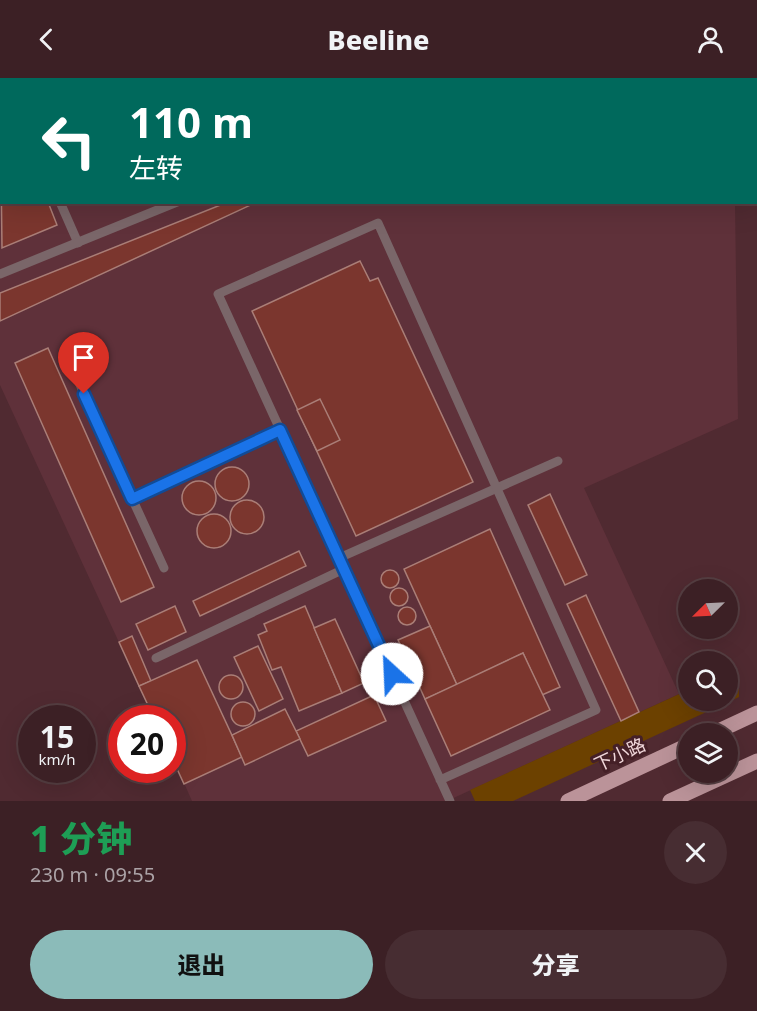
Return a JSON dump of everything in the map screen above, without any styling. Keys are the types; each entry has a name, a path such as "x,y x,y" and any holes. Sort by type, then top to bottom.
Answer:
{"main road":[{"path":"736,723 757,713"},
{"name":"下小路","path":"568,801 678,750"},
{"path":"670,801 757,762"}],"lane":[{"path":"61,204 78,243"},
{"path":"0,274 172,204"},
{"path":"440,780 596,710 378,223 218,294 440,780 450,801"},
{"path":"65,352 164,568"},
{"path":"132,499 280,430"},
{"path":"339,558 558,461"},
{"path":"156,658 344,569"}],"shaded area":[{"path":"0,204 735,204 738,419 584,488 678,694 447,801 192,801 184,783 186,783 186,705 148,705 0,385"},
{"path":"678,695 678,711 709,711 678,723 678,725 513,801 475,801 470,790"}],"building":[{"path":"1,204 49,204 57,225 2,248"},
{"path":"223,204 253,204 0,321 0,293"},
{"path":"360,261 370,281 378,278 473,482 356,536 252,311"},
{"path":"48,348 154,587 121,602 15,363"},
{"path":"320,399 340,440 317,451 297,410"},
{"path":"232,467 244,472 249,484 244,496 232,501 220,496 215,484 220,472"},
{"path":"199,481 211,486 216,498 211,510 199,515 187,510 182,498 187,486"},
{"path":"550,494 587,575 565,585 528,505"},
{"path":"247,500 259,505 264,517 259,529 247,534 235,529 230,517 235,505"},
{"path":"214,514 226,519 231,531 226,543 214,548 202,543 197,531 202,519"},
{"path":"490,529 560,687 542,695 523,653 457,685 404,569"},
{"path":"299,551 306,566 200,616 193,601"},
{"path":"390,570 396,573 399,579 396,585 390,588 384,585 381,579 384,573"},
{"path":"399,588 405,591 408,597 405,603 399,606 393,603 390,597 393,591"},
{"path":"586,595 639,712 621,721 567,604"},
{"path":"175,606 186,632 148,650 136,624"},
{"path":"305,606 342,693 299,711 281,667 272,670 258,635 267,631 264,624"},
{"path":"407,607 413,610 416,616 413,622 407,625 401,622 398,616 401,610"},
{"path":"335,619 364,683 342,693 314,628"},
{"path":"430,626 457,685 425,699 398,640"},
{"path":"132,636 151,681 139,686 119,642"},
{"path":"258,646 283,699 259,711 234,657"},
{"path":"523,653 550,710 451,756 425,699"},
{"path":"197,660 242,757 184,784 186,783 186,705 148,705 139,686"},
{"path":"231,675 239,679 243,687 239,695 231,699 223,695 219,687 223,679"},
{"path":"374,695 386,721 308,756 296,731"},
{"path":"243,702 251,706 255,714 251,722 243,726 235,722 231,714 235,706"},
{"path":"285,709 300,739 245,765 232,735"}],"route":[{"path":"84,394 132,499 280,430 392,674"}]}
